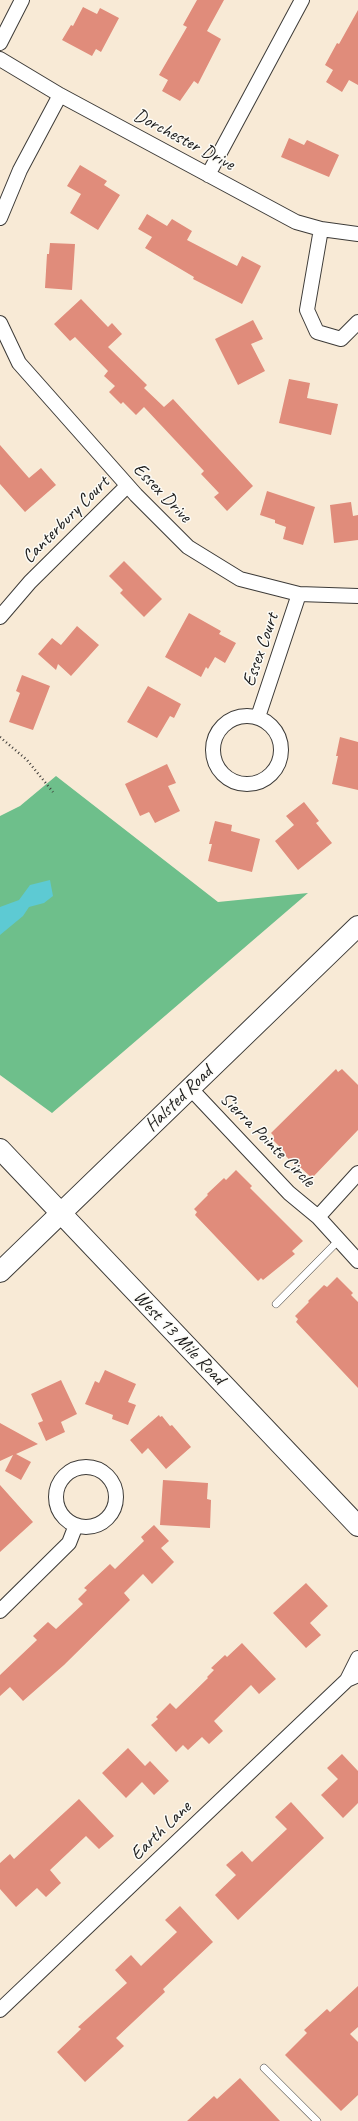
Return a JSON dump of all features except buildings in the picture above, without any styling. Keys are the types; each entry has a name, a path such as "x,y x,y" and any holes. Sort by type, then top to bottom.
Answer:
{"street":[{"path":"0,43 22,0"},
{"path":"208,175 302,0"},
{"name":"Dorchester Drive","path":"0,59 60,95 296,222 321,229 358,234"},
{"path":"0,218 20,170 60,95"},
{"path":"321,229 307,310 317,332 341,338 358,322"},
{"name":"Essex Drive","path":"0,323 19,363 127,486 188,547 240,579 299,594 358,596"},
{"name":"Canterbury Court","path":"0,616 30,582 127,486"},
{"name":"Essex Court","path":"258,717 299,594"},
{"name":"Essex Court","path":"236,717 258,717 268,723 278,736 281,753 278,763 272,773 263,780 252,783 241,783 230,779 222,772 216,763 213,752 214,741 218,731 226,723 236,717"},
{"name":"Halsted Road","path":"0,1272 358,926"},
{"name":"Sierra Pointe Circle","path":"190,1088 289,1193 318,1216 358,1261"},
{"name":"West 13 Mile Road","path":"0,1149 358,1526"},
{"name":"Sierra Pointe Circle","path":"318,1216 358,1173"},
{"path":"92,1467 101,1470 109,1476 114,1485 116,1504 105,1521 86,1527 76,1525 67,1520 61,1513 57,1503 56,1493 59,1484 64,1476 77,1468 92,1467"},
{"path":"0,1610 69,1543 76,1525"},
{"name":"Earth Lane","path":"0,2010 353,1677 358,1658"}],"lane":[{"path":"276,1304 339,1240"},
{"path":"264,2068 317,2121"}],"path":[{"path":"0,737 27,760 53,792"}],"green space":[{"path":"56,776 218,902 308,893 52,1113 0,1075 0,816 20,806"}],"water":[{"path":"50,880 53,896 44,903 29,907 23,916 0,935 0,907 19,900 30,885"}]}
